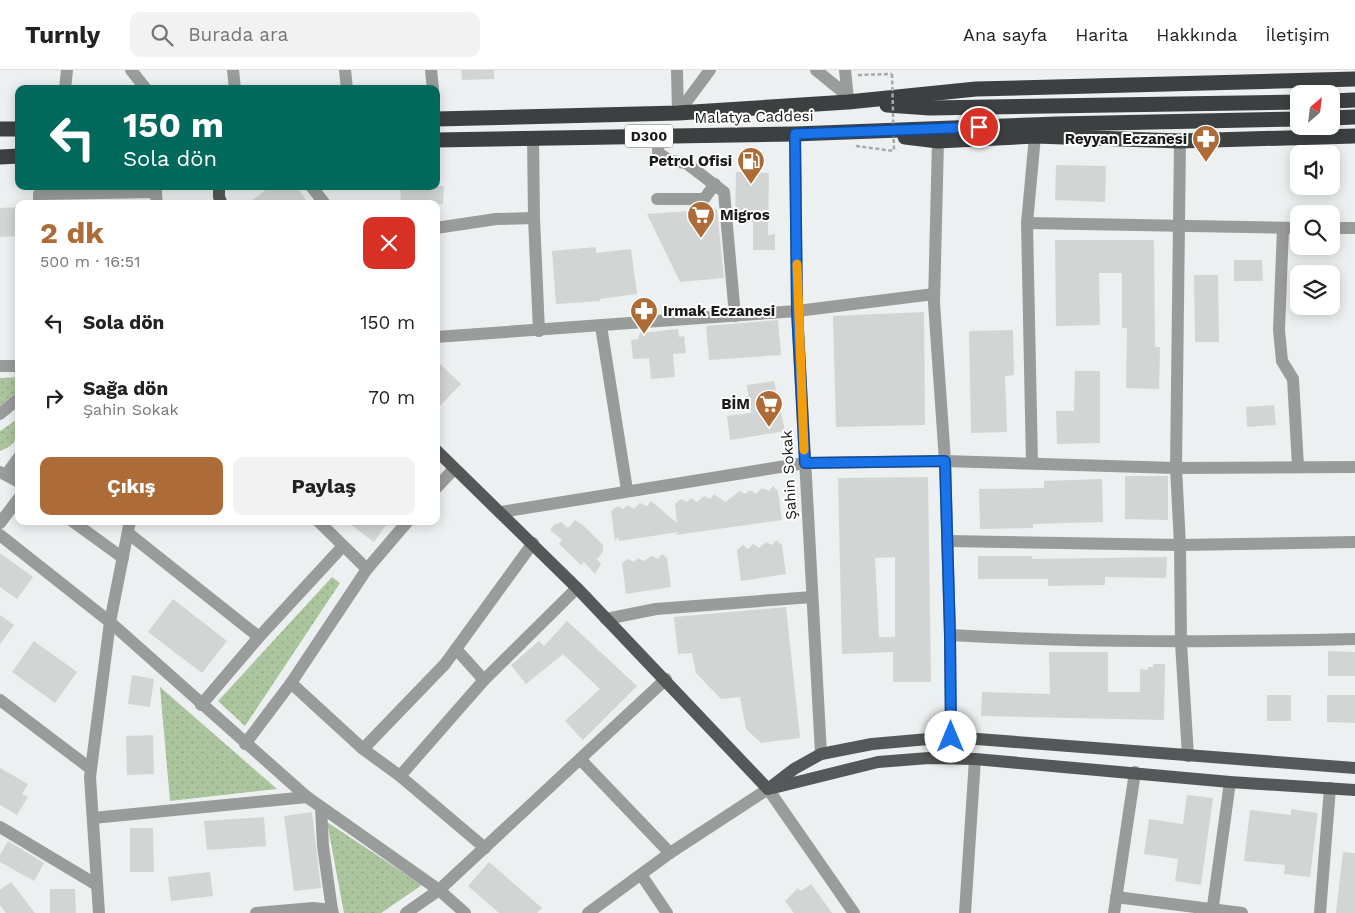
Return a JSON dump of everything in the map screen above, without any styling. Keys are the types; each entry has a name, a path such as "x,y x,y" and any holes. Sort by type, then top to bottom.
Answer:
{"highway":[{"name":"D300","path":"848,99 976,89 1335,75 1355,79"},
{"name":"Malatya Caddesi","path":"440,118 678,113 848,99"},
{"path":"848,99 930,108 1290,102"},
{"path":"1340,101 1355,100"},
{"path":"1340,118 1355,118"},
{"path":"862,131 1057,124 1290,119"},
{"path":"0,129 15,129"},
{"name":"Malatya Caddesi","path":"440,140 795,134 862,131"},
{"name":"D300","path":"862,131 938,141 1035,136 1180,141 1351,137"},
{"path":"0,157 15,156"}],"main road":[{"path":"440,454 577,588 768,789"},
{"path":"768,789 794,769 821,754 872,744 951,737 1355,768"},
{"path":"768,789 878,762 929,758 974,758 1230,782 1355,790"}],"street":[{"path":"65,85 67,70"},
{"path":"132,70 143,85"},
{"path":"233,70 235,85"},
{"path":"345,70 347,85"},
{"path":"431,70 433,85"},
{"path":"677,70 678,113"},
{"path":"678,113 710,70"},
{"path":"816,70 848,99"},
{"path":"845,73 848,99"},
{"name":"Şahin Sokak","path":"795,134 797,311 821,754"},
{"path":"658,136 658,152 661,155 671,161 686,162 724,192 735,316"},
{"path":"1032,462 1028,223 1035,136"},
{"path":"533,137 534,218 540,331"},
{"path":"938,141 934,294 945,461 951,737"},
{"path":"1180,141 1176,468 1180,545 1181,643 1188,756"},
{"path":"657,199 704,199 715,184"},
{"path":"314,190 322,200"},
{"path":"40,200 39,194 156,194"},
{"path":"440,227 496,219 534,218"},
{"path":"1028,223 1290,228"},
{"path":"1283,228 1279,330 1282,361 1292,380 1298,466"},
{"path":"1340,228 1355,228"},
{"path":"440,337 797,311 934,294"},
{"path":"601,326 627,490"},
{"path":"0,366 15,366"},
{"path":"0,414 15,401"},
{"path":"15,461 3,473 15,480"},
{"path":"501,512 627,490 805,463 945,461 1004,464 1032,462 1176,468 1355,467"},
{"path":"440,484 454,468"},
{"path":"0,523 15,503"},
{"path":"78,525 123,558"},
{"path":"322,525 367,568"},
{"path":"245,744 291,682 367,568 405,525"},
{"path":"99,913 91,769 110,622 129,527 259,637"},
{"path":"0,535 110,622 201,705 307,797 440,890 465,913"},
{"path":"948,541 1180,545 1355,542"},
{"path":"363,748 445,664 533,544"},
{"path":"201,705 259,637 343,546"},
{"path":"400,776 484,680 577,588"},
{"path":"606,618 656,608 812,597"},
{"path":"950,635 1038,640 1181,643 1355,639"},
{"path":"456,649 484,680"},
{"path":"406,913 440,890 666,680"},
{"path":"291,682 363,748 400,776 484,848"},
{"path":"0,700 91,769"},
{"path":"965,913 974,758"},
{"path":"581,760 670,853"},
{"path":"1114,913 1135,772"},
{"path":"1212,912 1230,782"},
{"path":"1320,913 1330,788"},
{"path":"588,913 642,876 670,853 768,789 854,913"},
{"path":"93,818 307,797"},
{"path":"256,913 313,908 333,912 323,846 321,808"},
{"path":"0,828 97,885"},
{"path":"642,876 667,913"},
{"path":"1116,897 1212,912 1242,913"}],"path":[{"path":"845,73 892,74 894,151"}],"green space":[{"path":"15,377 15,393 0,406 0,378"},
{"path":"15,421 15,440 6,449 0,451 0,431"},
{"path":"332,577 340,583 245,726 218,701"},
{"path":"160,687 277,789 170,801"},
{"path":"327,822 422,885 381,913 344,913"}],"building":[{"path":"461,70 494,70 494,79 462,80"},
{"path":"1056,165 1106,166 1105,202 1055,200"},
{"path":"736,172 769,173 768,235 775,234 775,250 753,250 753,222 735,222"},
{"path":"440,186 444,186 443,204 440,204 440,200 401,200 400,190 440,190"},
{"path":"266,190 299,190 306,200 252,200"},
{"path":"15,207 15,236 0,237 0,208"},
{"path":"717,209 724,278 680,282 647,214"},
{"path":"1055,240 1154,240 1155,347 1160,347 1159,389 1126,388 1127,328 1122,328 1122,273 1099,273 1100,325 1056,326"},
{"path":"596,247 596,253 631,249 637,294 600,299 600,301 556,304 552,251"},
{"path":"1234,260 1262,260 1263,281 1234,281"},
{"path":"1194,275 1218,275 1219,342 1195,342"},
{"path":"924,312 925,425 836,427 833,316"},
{"path":"778,320 781,355 709,360 706,326"},
{"path":"678,329 679,337 684,336 686,353 673,354 675,377 651,379 649,358 633,359 631,340 638,339 640,333"},
{"path":"1013,330 1014,375 1005,376 1007,432 971,433 969,331"},
{"path":"440,364 461,384 440,406"},
{"path":"1075,371 1100,371 1100,443 1057,444 1056,411 1074,411"},
{"path":"774,381 785,431 730,440 727,416 751,413 747,385"},
{"path":"1274,405 1276,425 1247,427 1246,407"},
{"path":"1125,476 1168,476 1168,520 1125,519"},
{"path":"928,477 931,682 893,682 893,652 842,654 838,478","holes":["895,557 895,637 879,637 875,558"]},
{"path":"1102,479 1103,522 1033,524 1033,528 980,529 979,489 1044,488 1044,481"},
{"path":"773,486 778,491 782,520 619,541 618,537 615,542 611,511 618,506 623,509 628,505 634,509 640,503 647,506 651,501 677,523 675,504 681,499 687,502 691,498 697,502 704,496 710,499 714,494 725,502 740,491 745,494 750,490 756,494 762,488 769,491"},
{"path":"575,520 583,525 603,545 603,552 597,559 601,564 595,574 584,562 581,565 559,544 562,540 550,530 554,525 561,522 568,528"},
{"path":"351,525 386,525 374,542"},
{"path":"776,540 782,545 786,574 741,581 737,550 743,545 748,549 753,544 759,548 766,542 772,545"},
{"path":"0,553 33,577 17,599 0,587"},
{"path":"662,554 667,558 671,587 626,594 622,563 628,559 634,562 638,558 644,561 651,556 658,559"},
{"path":"978,556 1032,556 1032,559 1167,557 1166,578 1105,577 1105,585 1048,586 1048,579 978,579"},
{"path":"173,599 227,641 202,673 148,632"},
{"path":"786,607 800,738 761,743 746,729 740,697 721,699 696,673 692,653 678,654 674,617"},
{"path":"0,615 14,625 0,644"},
{"path":"567,621 637,686 583,740 565,721 600,689 563,654 526,684 511,665 539,641 544,646"},
{"path":"34,641 77,672 55,703 12,672"},
{"path":"1328,651 1355,652 1355,676 1328,676"},
{"path":"1049,652 1108,652 1108,692 1140,692 1140,669 1148,670 1148,667 1154,667 1153,664 1165,664 1164,720 981,716 982,692 1050,694"},
{"path":"132,675 154,679 150,707 128,704"},
{"path":"1267,695 1291,695 1291,721 1267,721"},
{"path":"1327,695 1355,695 1355,723 1327,722"},
{"path":"153,735 154,774 127,775 126,736"},
{"path":"0,768 28,784 22,794 28,797 17,815 0,805"},
{"path":"1187,795 1213,798 1201,885 1175,881 1178,859 1144,854 1149,819 1183,824"},
{"path":"1291,809 1318,813 1310,877 1284,874 1285,865 1244,861 1250,810 1291,815"},
{"path":"312,812 321,888 294,891 284,816"},
{"path":"264,817 266,846 207,850 204,821"},
{"path":"130,828 153,828 154,872 130,872"},
{"path":"8,841 44,863 34,881 0,862 0,855"},
{"path":"1343,852 1355,853 1355,913 1336,913"},
{"path":"489,862 542,908 537,913 499,913 468,886"},
{"path":"210,872 213,896 171,901 168,877"},
{"path":"11,882 35,913 6,913 0,905 0,890"},
{"path":"811,884 832,913 794,913 785,901 798,888 801,891"},
{"path":"50,889 75,889 76,913 50,913"}],"slow traffic":[{"path":"797,264 797,311 804,450"}],"place":[{"name":"Reyyan Eczanesi","path":"1206,163"},
{"name":"Petrol Ofisi","path":"751,185"},
{"name":"Migros","path":"701,239"},
{"name":"Irmak Eczanesi","path":"644,335"},
{"name":"BİM","path":"769,428"}],"route":[{"path":"951,737 945,461 805,463 797,311 795,134 979,127"}]}
